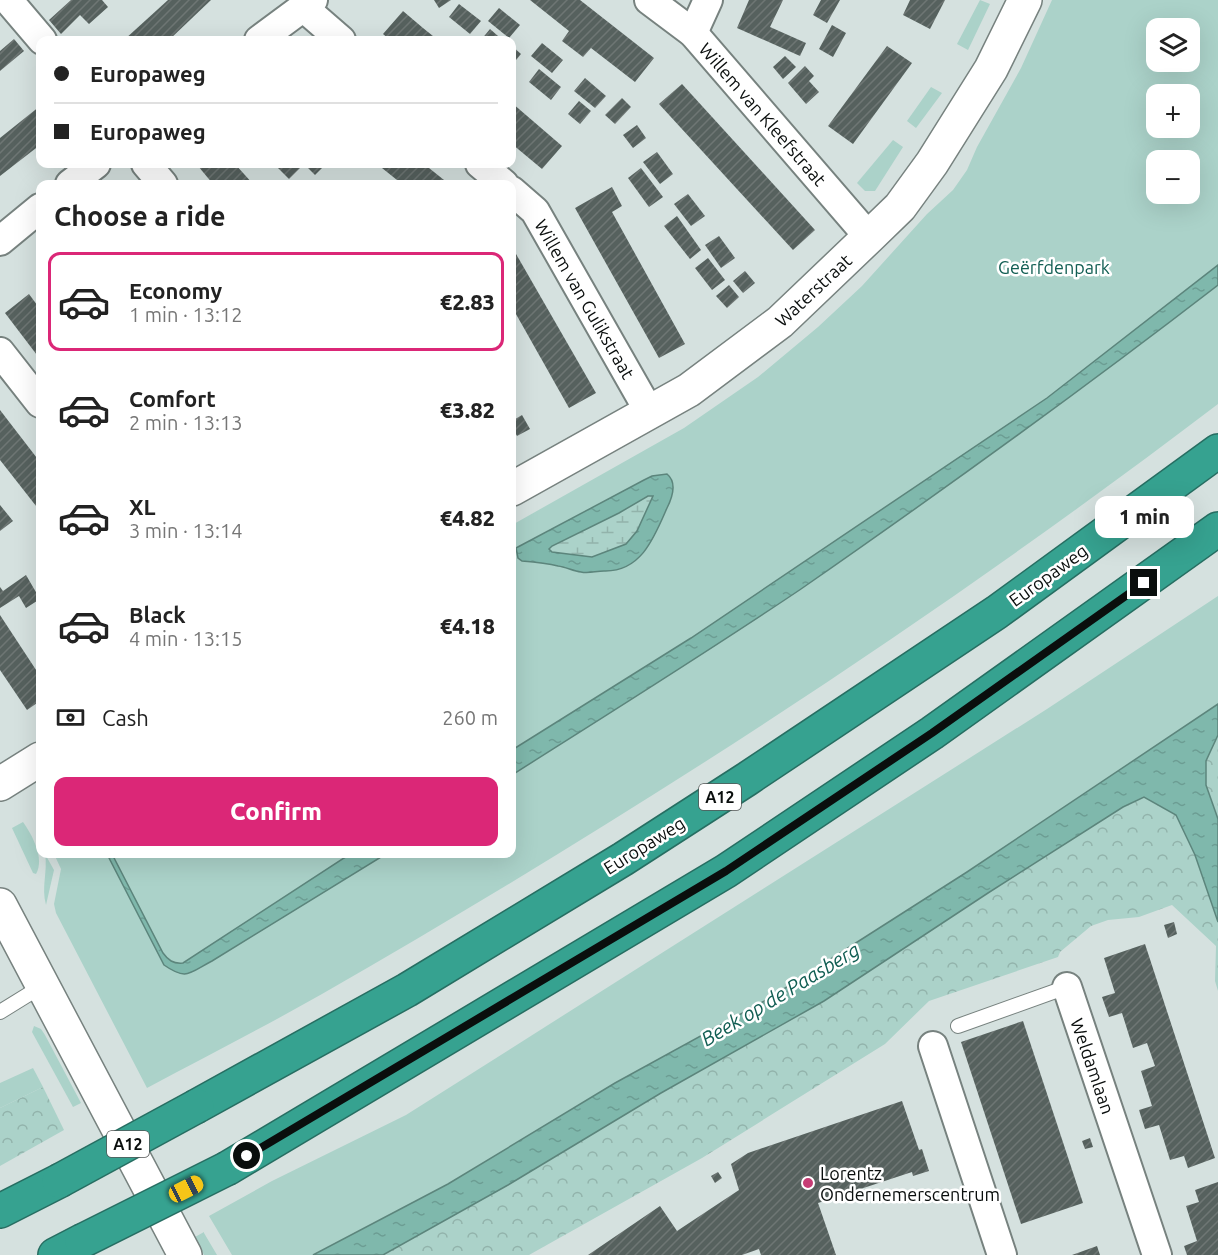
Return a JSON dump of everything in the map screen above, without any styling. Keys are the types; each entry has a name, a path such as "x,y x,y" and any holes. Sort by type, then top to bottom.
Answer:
{"highway":[{"name":"Europaweg","path":"0,1211 407,990 623,859 738,786 997,612 1218,451"},
{"path":"69,1248 228,1168 726,871 932,733 1218,529"}],"street":[{"path":"8,0 39,36"},
{"name":"Willem van Kleefstraat","path":"648,0 693,33 869,237"},
{"path":"693,33 708,0"},
{"name":"Waterstraat","path":"516,487 689,390 780,322 869,237 900,207 932,163 991,69 1025,0"},
{"path":"264,36 308,4 337,36"},
{"path":"75,180 91,168"},
{"path":"149,168 160,180"},
{"path":"485,168 499,180"},
{"name":"Willem van Gulikstraat","path":"516,194 535,211 650,413"},
{"path":"0,241 36,211"},
{"path":"0,352 36,398"},
{"path":"0,784 36,762"},
{"path":"0,905 185,1255"},
{"name":"Weldamlaan","path":"1067,987 1157,1255"},
{"path":"933,1046 1002,1255"}],"lane":[{"path":"0,1012 6,1002 42,986"},
{"name":"Weldamlaan","path":"958,1026 1067,987"}],"green space":[{"path":"980,0 990,4 968,50 957,44"},
{"name":"Geërfdenpark","path":"1052,0 1218,0 1218,404 1001,563 779,714 667,786 553,857 322,994 147,1088 56,913 54,904 61,869 56,858 516,858 516,523 684,428 758,377 818,327 862,286 927,214 953,190 967,170 977,147 1021,68"},
{"path":"931,87 942,93 916,128 907,121"},
{"path":"893,140 903,147 875,191 865,191 857,183"},
{"path":"650,495 653,496 637,531 626,544 592,557 552,552 549,549 552,546"},
{"path":"1218,596 1218,704 967,872 768,999 615,1083 448,1184 313,1255 232,1255 209,1216 272,1181 406,1115 1047,709"},
{"path":"1218,735 1218,819 1206,785 1206,761"},
{"path":"1144,797 1176,815 1195,855 1218,922 1218,991 1215,981 1216,946 1172,905 1139,917 1108,920 1091,926 1060,952 1058,957 929,1001 885,1044 702,1158 529,1255 383,1255 824,1001 988,893 1123,807"},
{"path":"23,822 33,840 36,858 39,858 39,861 36,874 33,873 12,828"},
{"path":"45,858 47,858 54,870 46,905 44,892"},
{"path":"34,1026 41,1029 45,1035 81,1103 73,1107 32,1032"},
{"path":"33,1068 43,1087 0,1108 0,1083"},
{"path":"43,1087 64,1130 0,1166 0,1108"},
{"path":"204,1232 217,1255 204,1255 195,1237"}],"water":[{"path":"1218,265 1218,285 959,477 801,589 516,772 516,747 691,638 1047,398"},
{"path":"667,474 673,486 672,495 651,541 637,559 628,566 617,570 584,573 549,564 522,561 518,558 516,548 652,476","holes":["648,496 653,496 637,531 626,544 592,557 552,552 549,549"]},
{"name":"Beek op de Paasberg","path":"1218,704 1218,735 1206,761 1206,785 1218,819 1218,922 1195,855 1176,815 1144,797 1123,807 988,893 824,1001 383,1255 313,1255 448,1184 615,1083 768,999 967,872"},
{"path":"109,858 114,858 163,953 171,961 183,963 344,858 379,858 193,972 178,973 164,965"}],"building":[{"path":"71,0 102,0 108,7 89,24 80,15 61,34 49,20"},
{"path":"168,0 211,0 173,36 128,36"},
{"path":"434,0 451,0 439,8"},
{"path":"530,0 580,0 654,58 635,82 591,48 583,57 562,41 569,31"},
{"path":"749,0 783,0 770,27 806,43 800,56 737,28"},
{"path":"821,0 840,0 827,23 813,15"},
{"path":"910,0 945,0 930,29 903,15"},
{"path":"459,4 481,21 470,34 449,17"},
{"path":"499,8 520,25 511,36 507,36 488,21"},
{"path":"403,11 433,36 385,36 383,34"},
{"path":"832,25 846,33 833,57 819,49"},
{"path":"490,29 498,36 484,36"},
{"path":"14,39 24,51 0,71 0,51"},
{"path":"542,43 563,60 552,73 531,56"},
{"path":"887,46 912,63 853,144 828,126"},
{"path":"516,50 521,54 516,60"},
{"path":"785,56 796,67 783,79 773,67"},
{"path":"805,66 814,76 809,81 819,92 806,104 788,83"},
{"path":"539,69 561,87 551,100 529,82"},
{"path":"585,78 606,96 595,108 574,91"},
{"path":"682,84 815,230 793,250 659,104"},
{"path":"622,98 631,107 615,124 605,115"},
{"path":"579,101 591,111 580,124 568,114"},
{"path":"516,106 562,146 542,169 516,147"},
{"path":"36,109 36,148 0,176 0,138"},
{"path":"637,125 646,138 633,148 623,135"},
{"path":"657,152 673,174 660,184 643,162"},
{"path":"200,168 239,168 249,180 210,180"},
{"path":"278,168 300,168 289,179"},
{"path":"308,168 322,168 315,175"},
{"path":"382,168 429,168 444,180 397,180"},
{"path":"641,168 663,197 649,207 628,178"},
{"path":"612,187 622,206 612,212 685,344 659,358 575,208"},
{"path":"688,194 705,216 691,226 674,204"},
{"path":"677,216 701,250 690,259 664,226"},
{"path":"719,236 735,258 721,268 705,245"},
{"path":"516,254 596,393 569,408 516,314"},
{"path":"708,258 725,280 712,290 695,268"},
{"path":"745,271 755,283 743,293 733,281"},
{"path":"729,285 739,297 727,308 716,296"},
{"path":"29,294 36,304 36,354 5,313"},
{"path":"0,410 36,457 36,506 0,460"},
{"path":"522,415 530,429 517,436 516,419"},
{"path":"0,505 13,521 0,531"},
{"path":"26,575 36,592 36,602 26,608 19,596 0,608 0,587 3,591"},
{"path":"0,615 36,670 36,704 27,710 0,670"},
{"path":"1174,922 1177,934 1168,938 1164,925"},
{"path":"1145,944 1215,1158 1188,1168 1184,1156 1170,1160 1159,1125 1145,1129 1139,1110 1152,1106 1141,1071 1155,1066 1147,1043 1133,1048 1122,1013 1109,1017 1102,997 1115,993 1104,958"},
{"path":"1023,1021 1083,1203 1021,1224 961,1042"},
{"name":"Lorentz Ondernemerscentrum","path":"902,1101 929,1171 913,1176 912,1172 818,1203 836,1255 761,1255 759,1249 742,1255 588,1255 660,1206 677,1231 739,1190 731,1164 748,1153"},
{"path":"1090,1138 1093,1147 1085,1149 1082,1141"},
{"path":"718,1172 722,1178 715,1183 711,1176"},
{"path":"1218,1182 1218,1255 1187,1255 1184,1246 1197,1241 1186,1206 1199,1202 1195,1190"},
{"path":"1097,1246 1100,1255 1072,1255"}],"place":[{"name":"Lorentz Ondernemerscentrum","path":"808,1183"}],"route":[{"path":"247,1156 726,871 932,733 1144,583"}]}
